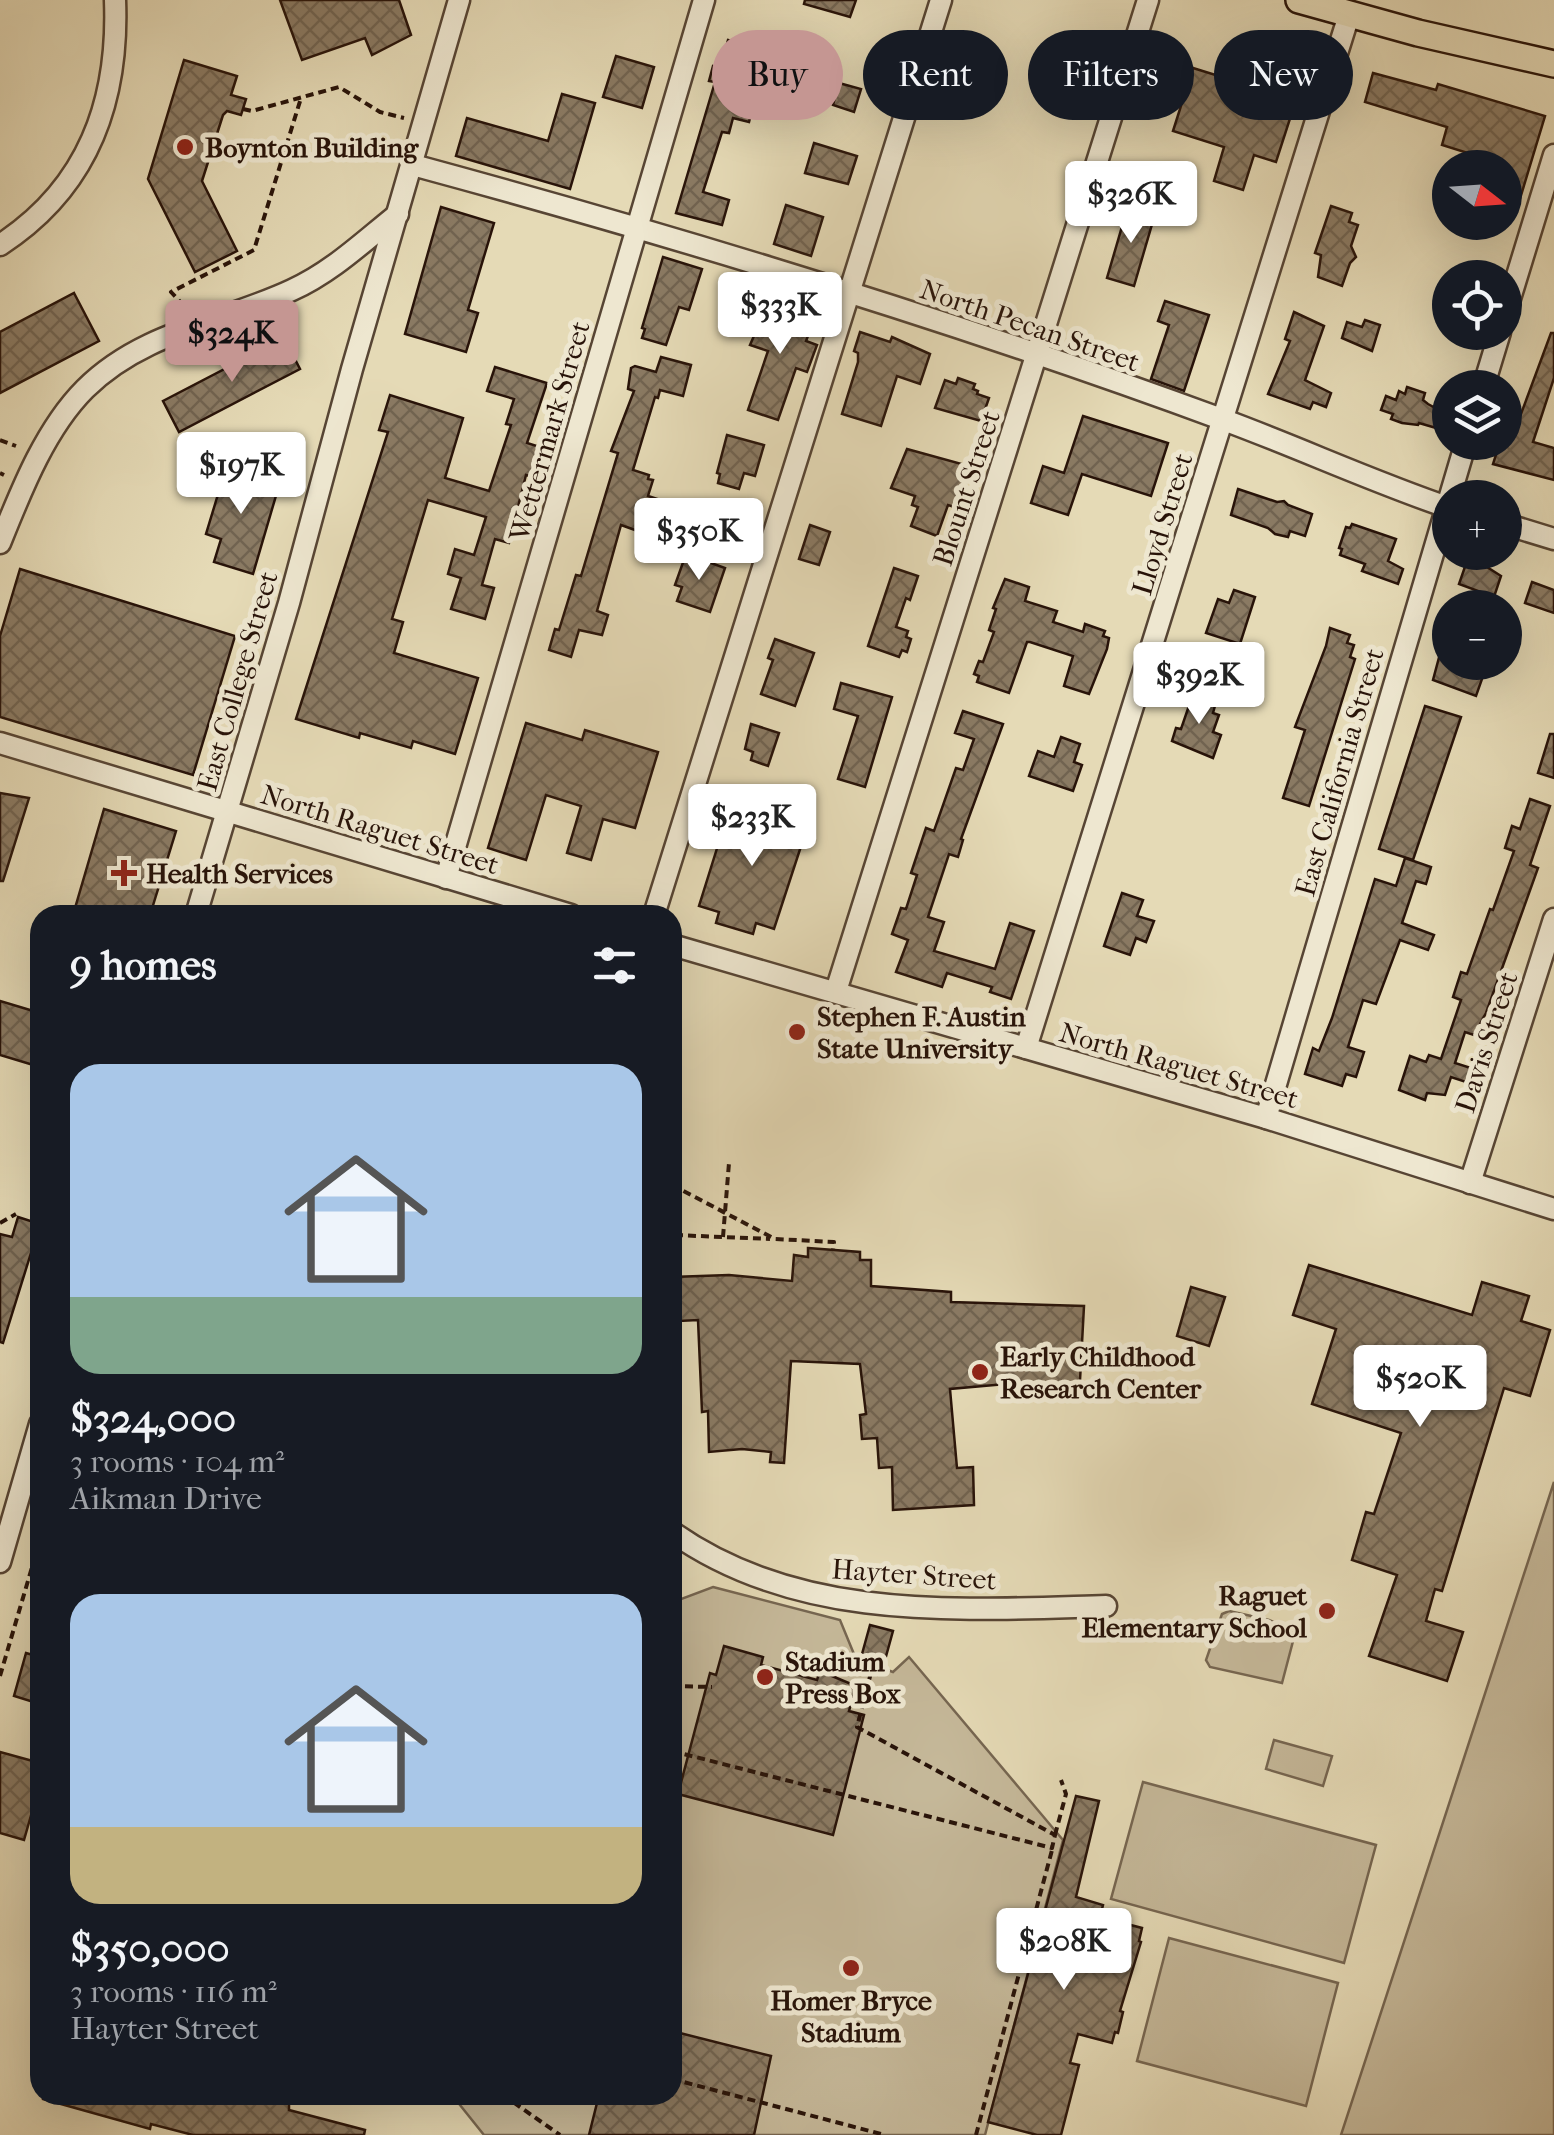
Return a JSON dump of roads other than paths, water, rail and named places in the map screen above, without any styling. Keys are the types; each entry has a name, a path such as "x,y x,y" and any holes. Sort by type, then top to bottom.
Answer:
{"main road":[{"path":"1299,0 1554,64"}],"street":[{"path":"0,245 52,202 92,140 114,68 115,0"},
{"name":"East College Street","path":"199,905 459,0"},
{"name":"Wettermark Street","path":"446,878 704,0"},
{"path":"657,905 940,0"},
{"name":"Blount Street","path":"836,991 1148,0"},
{"name":"Lloyd Street","path":"1026,1048 1349,15"},
{"path":"1522,260 1554,155"},
{"name":"North Pecan Street","path":"412,164 638,226 848,293 1223,420 1432,502"},
{"path":"0,543 20,495 61,420 94,381 158,338 270,300 314,279 398,214"},
{"path":"1522,529 1554,538"},
{"name":"East California Street","path":"1266,1118 1432,562"},
{"name":"North Raguet Street","path":"0,742 538,905"},
{"name":"Davis Street","path":"1470,1183 1554,919"},
{"name":"North Raguet Street","path":"682,948 1266,1118 1554,1208"},
{"path":"0,1562 30,1458"},
{"name":"Hayter Street","path":"682,1539 748,1575 828,1596 923,1608 1106,1606"}],"place":[{"name":"Boynton Building","path":"185,147"},
{"name":"Health Services","path":"124,873"},
{"name":"Stephen F. Austin State University","path":"797,1032"},
{"name":"Early Childhood Research Center","path":"980,1372"},
{"name":"Raguet Elementary School","path":"1327,1611"},
{"name":"Stadium Press Box","path":"765,1677"},
{"name":"Homer Bryce Stadium","path":"851,1968"}]}
